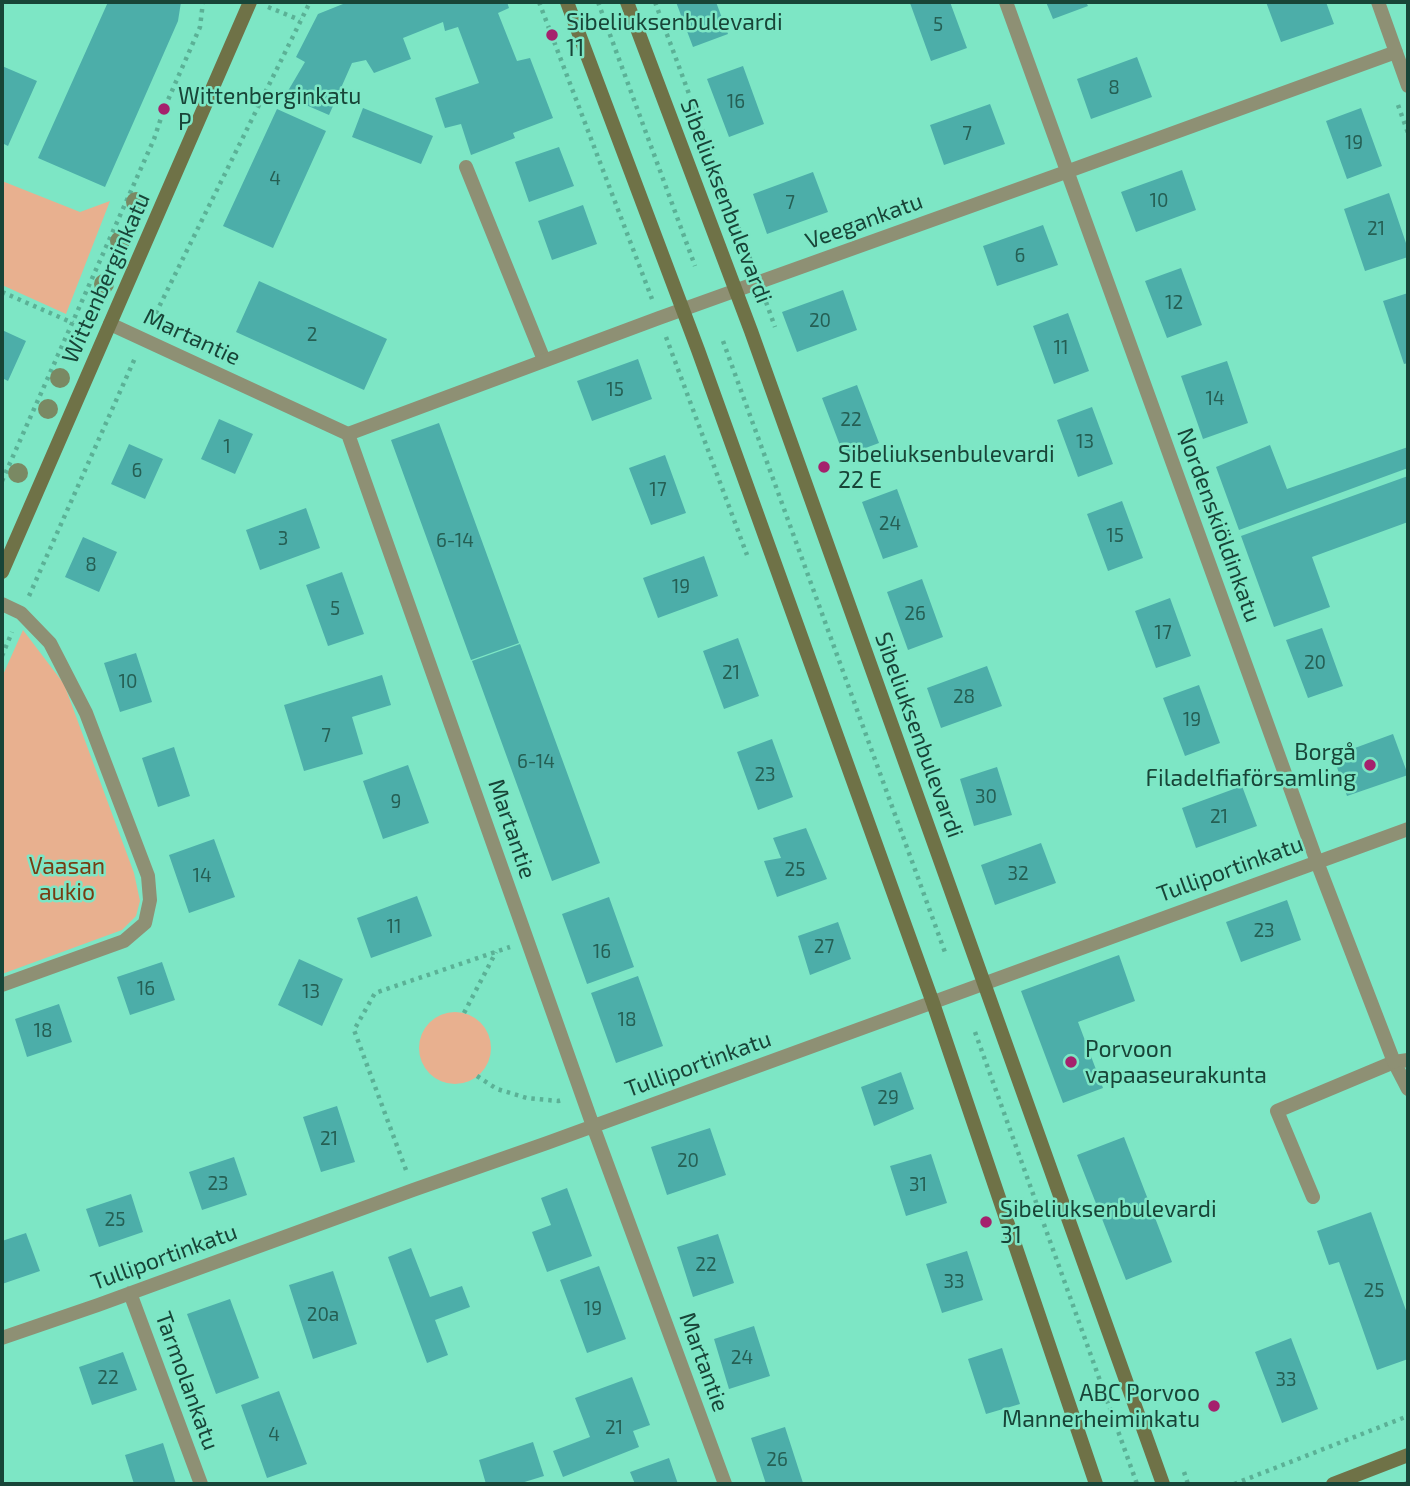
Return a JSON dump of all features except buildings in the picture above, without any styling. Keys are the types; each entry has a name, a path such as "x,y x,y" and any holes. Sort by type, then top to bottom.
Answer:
{"main road":[{"name":"Wittenberginkatu","path":"2,572 250,2"},
{"path":"567,2 670,273 947,1042 1096,1484"},
{"name":"Sibeliuksenbulevardi","path":"627,2 751,331 1163,1484"},
{"path":"1333,1484 1408,1455"}],"street":[{"name":"Nordenskiöldinkatu","path":"1006,2 1317,862 1401,1061 1408,1089"},
{"path":"1378,2 1408,86"},
{"name":"Veegankatu","path":"348,434 683,309 1396,51"},
{"path":"466,167 544,360"},
{"name":"Martantie","path":"110,324 348,434 593,1126 725,1484"},
{"path":"2,604 20,613 50,643 86,713 148,876 150,900 145,923 124,941 2,985"},
{"name":"Tulliportinkatu","path":"2,1338 984,985 1408,829"},
{"path":"1312,1197 1277,1111 1401,1061"},
{"name":"Tarmolankatu","path":"130,1293 201,1484"}],"path":[{"path":"2,481 154,139 164,109 200,27 203,2"},
{"path":"154,317 310,2"},
{"path":"539,2 751,567"},
{"path":"598,2 695,266"},
{"path":"265,6 300,20"},
{"path":"645,281 747,249"},
{"path":"2,292 72,323"},
{"path":"773,323 723,341 946,955 970,947"},
{"path":"674,359 698,350"},
{"path":"34,583 136,356"},
{"path":"2,656 8,641"},
{"path":"413,1190 354,1030 375,993 527,941"},
{"path":"464,1013 497,951"},
{"path":"947,1042 997,1024"},
{"path":"975,1032 1138,1484"},
{"path":"477,1076 497,1089 527,1098 558,1101 582,1093"},
{"path":"1234,1484 1408,1416"}],"green space":[{"path":"2,181 80,212 110,201 66,314 2,285"},
{"name":"Vaasan aukio","path":"23,630 64,684 134,873 140,901 136,916 122,930 2,974 2,677"},
{"path":"462,1012 481,1022 489,1034 489,1062 481,1074 469,1082 448,1084 429,1074 421,1062 419,1041 429,1022 441,1014"}],"place":[{"name":"Sibeliuksenbulevardi 11","path":"552,35"},
{"name":"Wittenberginkatu P","path":"164,109"},
{"name":"Sibeliuksenbulevardi 22 E","path":"824,467"},
{"name":"Borgå Filadelfiaförsamling","path":"1370,765"},
{"name":"Porvoon vapaaseurakunta","path":"1071,1062"},
{"name":"Sibeliuksenbulevardi 31","path":"986,1222"},
{"name":"ABC Porvoo Mannerheiminkatu","path":"1214,1406"}]}
